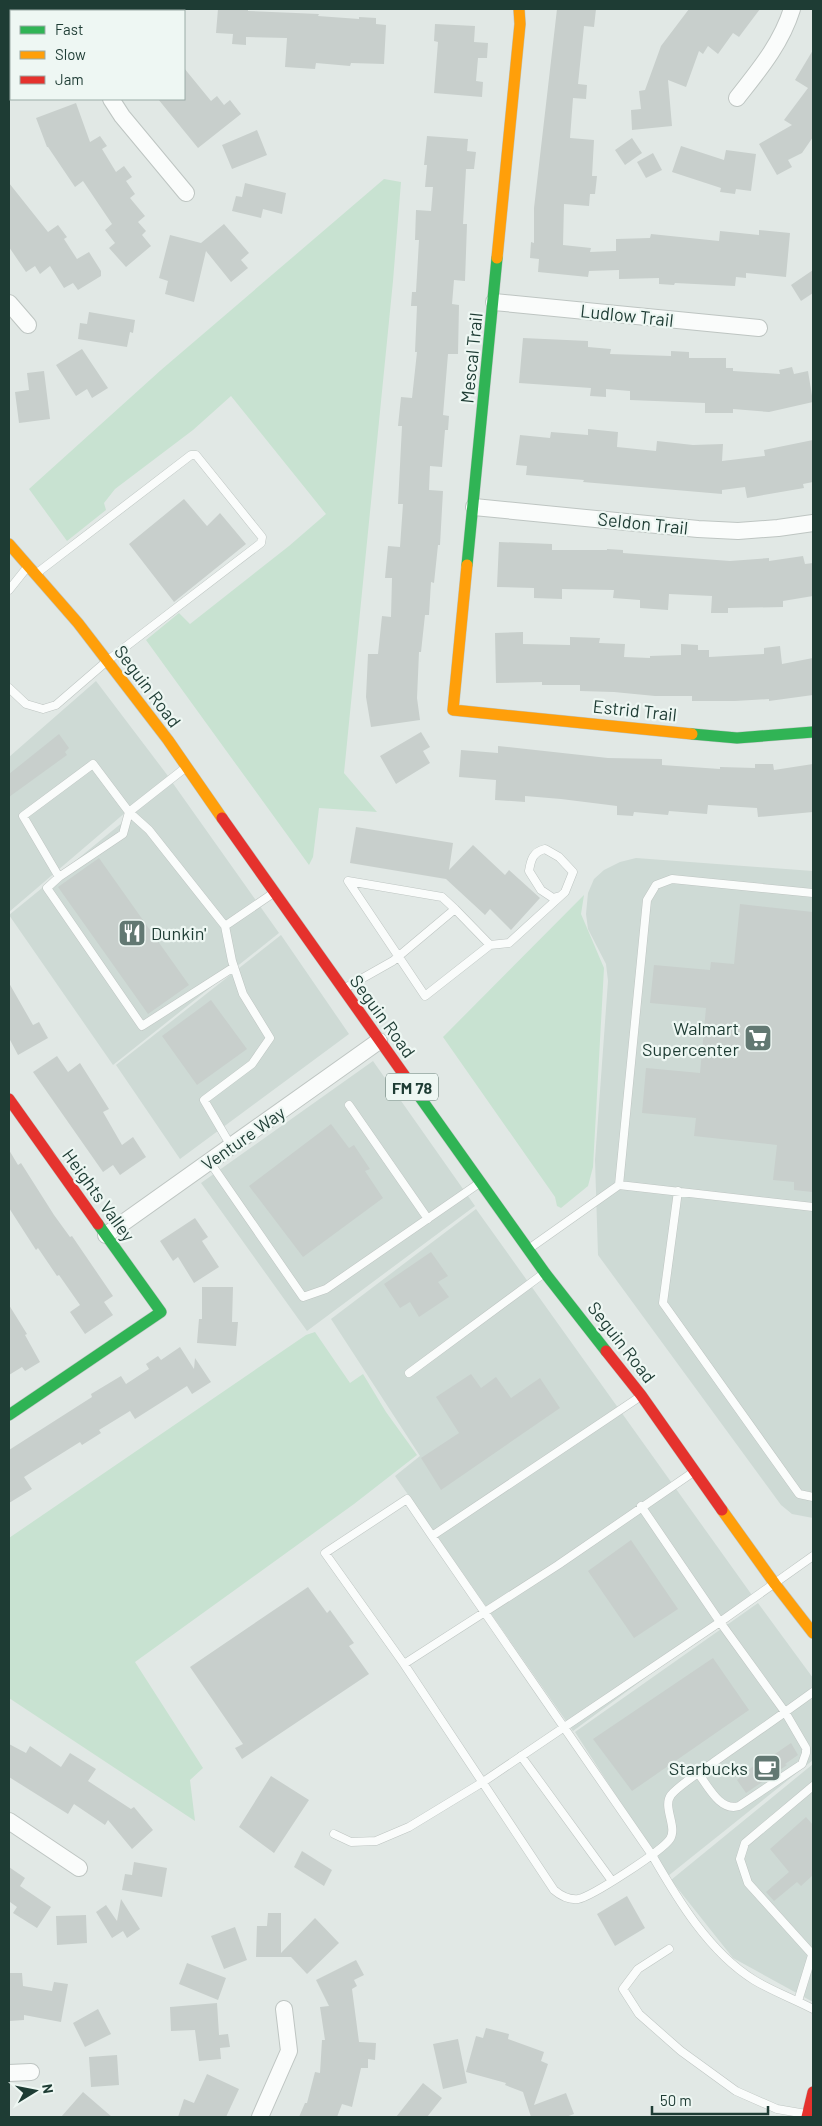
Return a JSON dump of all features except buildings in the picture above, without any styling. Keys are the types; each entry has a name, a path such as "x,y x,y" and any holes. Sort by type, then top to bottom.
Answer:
{"street":[{"name":"Mescal Trail","path":"453,710 520,24 518,9"},
{"path":"737,98 772,52 788,23 792,9"},
{"path":"112,100 122,116 186,192"},
{"name":"Ludlow Trail","path":"494,302 759,328"},
{"path":"9,303 28,325"},
{"name":"Seldon Trail","path":"474,506 698,529 738,531 813,523"},
{"name":"Seguin Road","path":"9,544 78,623 186,767 528,1250 641,1395 775,1584 813,1633"},
{"name":"Estrid Trail","path":"453,710 737,738 813,732"},
{"name":"Venture Way","path":"106,1235 380,1041"},
{"name":"Heights Valley","path":"9,1099 161,1312 9,1415"},
{"path":"9,1821 79,1868"},
{"path":"260,2117 288,2051 284,2009"},
{"path":"9,2073 31,2072"},
{"path":"808,2116 813,2092"}],"lane":[{"path":"9,590 32,570 191,455 196,455 262,537 261,543 107,661 56,704 42,709 26,704 9,688"},
{"path":"60,877 23,816 93,764 129,812 149,830 225,926 234,967 243,994 270,1038 252,1064 204,1100 231,1146"},
{"path":"186,767 129,812 123,834 47,888 142,1026 234,967"},
{"path":"490,944 442,897 348,881 425,996 490,944 509,943 565,892 573,872 559,857 546,849 538,851 532,856 529,871 541,890 553,898 560,896"},
{"path":"619,1185 646,900 656,885 672,879 813,893"},
{"path":"225,926 274,893"},
{"path":"343,990 398,957 455,909"},
{"path":"349,1105 428,1219"},
{"path":"209,1161 303,1297 326,1290 480,1182"},
{"path":"528,1250 619,1185 813,1207"},
{"path":"678,1192 663,1303 799,1494 813,1497"},
{"path":"410,1373 545,1273"},
{"path":"432,1536 641,1395"},
{"path":"404,1664 558,1565 641,1506 695,1471"},
{"path":"813,1692 698,1773 671,1795 669,1800 672,1831 670,1839 652,1855 584,1897 567,1898 554,1890 404,1664 325,1553 407,1499 652,1855 695,1921 723,1956 754,1980 813,2008"},
{"path":"641,1506 720,1622 785,1712 806,1748 802,1764 739,1806 732,1808 726,1807 718,1800 698,1773"},
{"path":"334,1834 352,1842 376,1841 409,1827 483,1782 720,1622 813,1556"},
{"path":"521,1756 612,1881"},
{"path":"798,2001 813,1953 748,1884 740,1859 745,1843 813,1786"},
{"path":"669,1949 638,1969 624,1989 638,2014 681,2051 736,2091 777,2109 808,2116"}],"shaded area":[{"path":"96,681 168,776 9,912 9,757"},
{"path":"172,782 279,933 113,1065 9,915"},
{"path":"636,858 813,871 813,1518 792,1514 781,1505 598,1255 595,1160 608,981 606,964 588,929 586,914 588,893 594,879 604,870 620,862"},
{"path":"281,935 349,1034 180,1159 116,1065"},
{"path":"373,1061 475,1206 307,1331 201,1183"},
{"path":"476,1209 754,1598 573,1731 395,1476 420,1456 331,1319"},
{"path":"758,1603 813,1678 813,1760 668,1876 575,1732"},
{"path":"813,1764 813,2002 733,1958 671,1880"}],"green space":[{"path":"384,179 401,182 393,281 344,773 377,812 319,808 313,857 309,865 146,640 179,613 190,624 289,546 326,514 231,396 193,430 115,489 104,503 106,510 67,541 29,489 161,370"},
{"path":"584,895 581,914 604,968 593,1167 588,1186 561,1208 557,1206 555,1197 443,1037"},
{"path":"315,1332 350,1383 363,1374 386,1412 417,1455 354,1504 135,1662 203,1768 190,1780 195,1821 9,1698 9,1538 306,1335"}],"traffic: fast":[{"path":"467,565 497,258"},
{"path":"692,734 737,738 813,732"},
{"path":"407,1079 545,1273 606,1351"},
{"path":"9,1415 161,1312 98,1224"}],"traffic: slow":[{"path":"497,258 520,24 519,9"},
{"path":"9,544 78,623 168,740 222,818"},
{"path":"467,565 453,710 692,734"},
{"path":"722,1510 813,1633"}],"traffic: jam":[{"path":"222,818 407,1079"},
{"path":"9,1099 98,1224"},
{"path":"606,1351 641,1395 722,1510"},
{"path":"807,2117 813,2092"}],"place":[{"name":"Dunkin'","path":"132,933"},
{"name":"Walmart Supercenter","path":"758,1038"},
{"name":"Starbucks","path":"767,1768"}]}
